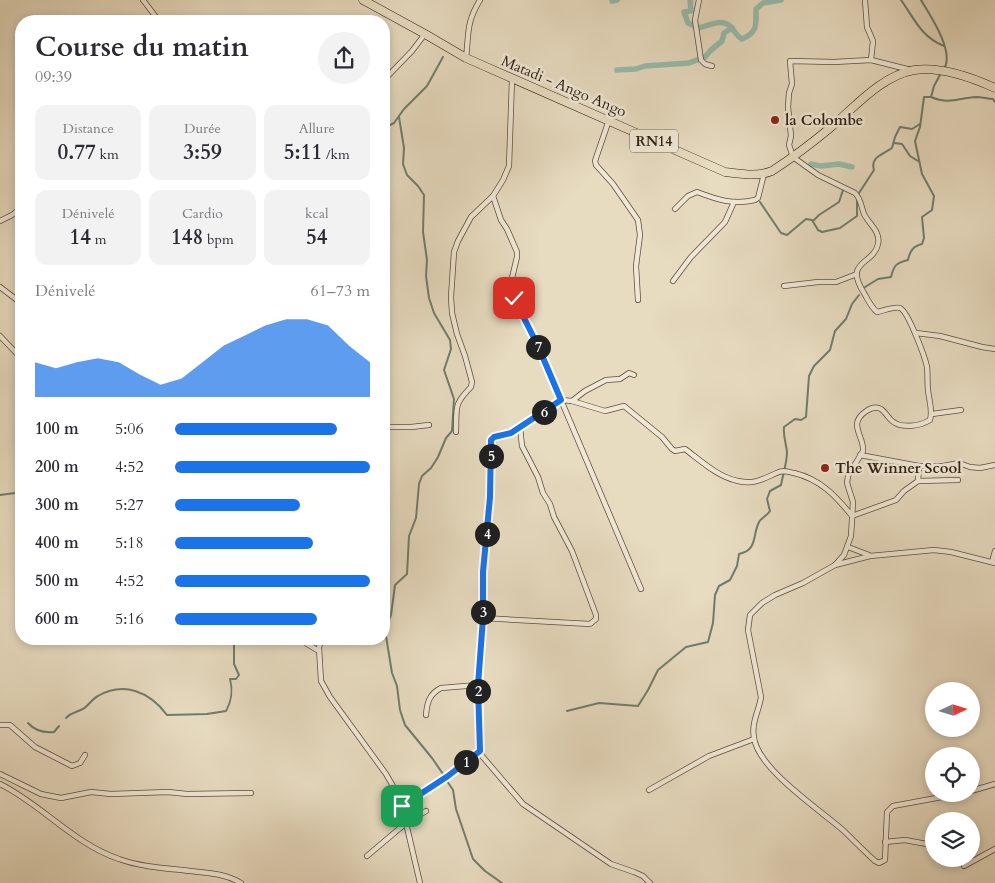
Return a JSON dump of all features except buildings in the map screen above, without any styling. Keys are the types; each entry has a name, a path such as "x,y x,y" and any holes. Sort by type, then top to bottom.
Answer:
{"highway":[{"name":"Matadi - Ango Ango","path":"362,0 390,15"},
{"name":"Matadi - Ango Ango","path":"390,15 466,58 512,79 725,172 744,175 764,174 772,171 828,129 878,87 890,79 914,70 942,71 983,82 995,88"}],"street":[{"path":"143,0 154,15"},
{"path":"466,58 468,24 480,0"},
{"path":"699,0 695,20 701,60 705,64 712,66"},
{"path":"865,0 867,27 872,41 871,60"},
{"path":"390,74 425,34"},
{"path":"835,565 844,555 851,536 853,502 847,483 852,467 864,446 857,426 862,415 870,410 880,409 895,423 905,425 924,424 930,420 932,414 928,388 928,370 916,333 901,308 877,312 860,288 857,280 858,268 876,250 879,243 878,235 864,212 859,197 855,193 818,175 793,156 788,145 791,136 788,100 792,84 790,61 834,62 871,60 914,70"},
{"path":"456,432 457,404 472,382 452,313 451,296 454,252 472,217 493,196 509,166 512,79"},
{"path":"609,120 595,161 596,165 613,184 638,220 640,227 636,266 638,300"},
{"path":"675,209 688,196 697,192 716,200 751,201 758,198 764,174"},
{"path":"493,196 501,220 517,252 511,282 514,298 538,346 641,589"},
{"path":"673,281 691,257 725,222 734,202"},
{"path":"0,221 15,213"},
{"path":"784,286 836,282 857,274"},
{"path":"0,287 15,298"},
{"path":"916,333 940,336 995,349"},
{"path":"0,336 15,352"},
{"path":"572,401 585,391 606,380 618,380 629,373 634,375"},
{"path":"650,883 643,876 611,864 522,804 482,756 480,751 478,685 483,618 483,572 490,497 491,440 494,437 511,433 561,400 572,401 603,411 624,406 662,437 675,451 685,450 705,465 737,481 758,482 780,471 787,471 811,478 830,491 852,516"},
{"path":"932,414 961,410"},
{"path":"390,427 410,428 429,425"},
{"path":"483,618 590,624 596,619 572,551 522,446 520,427"},
{"path":"860,455 919,466 943,466 959,463 980,468 995,465"},
{"path":"918,481 919,466"},
{"path":"852,516 896,500 904,491 918,481 958,480"},
{"path":"848,547 870,556"},
{"path":"925,800 893,806 887,812 885,860 879,862 875,861 845,832 774,772 757,752 754,739 753,723 761,697 748,630 750,615 755,608 775,595 803,583 835,565 870,556 934,550 951,552 993,563 995,552"},
{"path":"309,645 319,651"},
{"path":"320,645 321,681 330,697 386,774 398,795 420,883"},
{"path":"426,715 427,701 441,688 478,685"},
{"path":"0,725 10,725 35,747 72,766 80,763 85,755"},
{"path":"649,790 709,756 754,739"},
{"path":"402,806 448,776 480,751"},
{"path":"0,774 41,794 62,798 100,792 111,794 168,792 187,794 251,793"},
{"path":"0,784 82,840 117,859 184,870 209,872 224,875 241,883"},
{"path":"980,788 995,784"},
{"path":"367,856 406,823 426,811"},
{"path":"885,842 905,840 925,844"},
{"path":"980,857 995,849"}],"waterway":[{"path":"612,1 617,0"},
{"path":"690,0 691,11 684,12 688,23 699,28 715,23 724,23 731,27 742,39 751,34 755,27 756,9 763,3 781,0"},
{"path":"901,0 929,38 944,46"},
{"path":"921,0 944,44 947,62 944,69"},
{"path":"617,70 689,63 705,57 722,41 724,33 732,28"},
{"path":"390,125 394,123 404,109 427,86 443,57"},
{"path":"941,73 931,97 944,101 978,97 993,99 995,102"},
{"path":"865,287 878,279 891,277 896,265 908,260 912,249 922,244 924,238 922,217 932,210 934,196 922,174 915,141 920,127 924,97 931,97"},
{"path":"390,618 395,585 407,574 409,536 416,518 419,484 422,476 431,468 438,457 446,438 452,431 454,399 444,370 451,349 450,340 434,313 429,298 423,232 424,195 407,175 403,164 404,148 399,117"},
{"path":"859,193 874,170 875,159 892,148 900,127 912,129 920,124"},
{"path":"894,143 902,144 910,156 918,161"},
{"path":"811,164 821,166 839,164 852,167"},
{"path":"813,221 839,202 843,190"},
{"path":"760,202 781,233 787,235 806,219 812,220 818,230 822,232 840,228 857,216 857,198"},
{"path":"567,711 599,703 638,706 658,670 686,647 708,642 713,623 715,595 719,586 730,580 737,566 739,554 752,546 759,522 770,511 767,499 770,491 781,485 787,456 784,427 795,419 801,420 806,417 809,376 814,366 830,350 835,331 846,319 852,304 859,295"},
{"path":"0,495 15,493"},
{"path":"66,718 83,709 98,696 117,689 127,689 145,695 153,700 167,715 207,714 226,711 230,703 230,679 236,679 239,675 234,664 234,645"},
{"path":"387,645 392,673 397,686 400,710 405,725 443,774"},
{"path":"28,723 36,730 46,732 54,732 59,726"},
{"path":"447,781 453,790 456,809 473,859 485,871 502,883"}],"place":[{"name":"la Colombe","path":"775,120"},
{"name":"The Winner Scool","path":"825,468"}],"route":[{"path":"402,806 448,776 480,751 478,685 484,596 483,572 490,497 491,440 494,437 511,433 561,400 538,346 514,298"}]}
